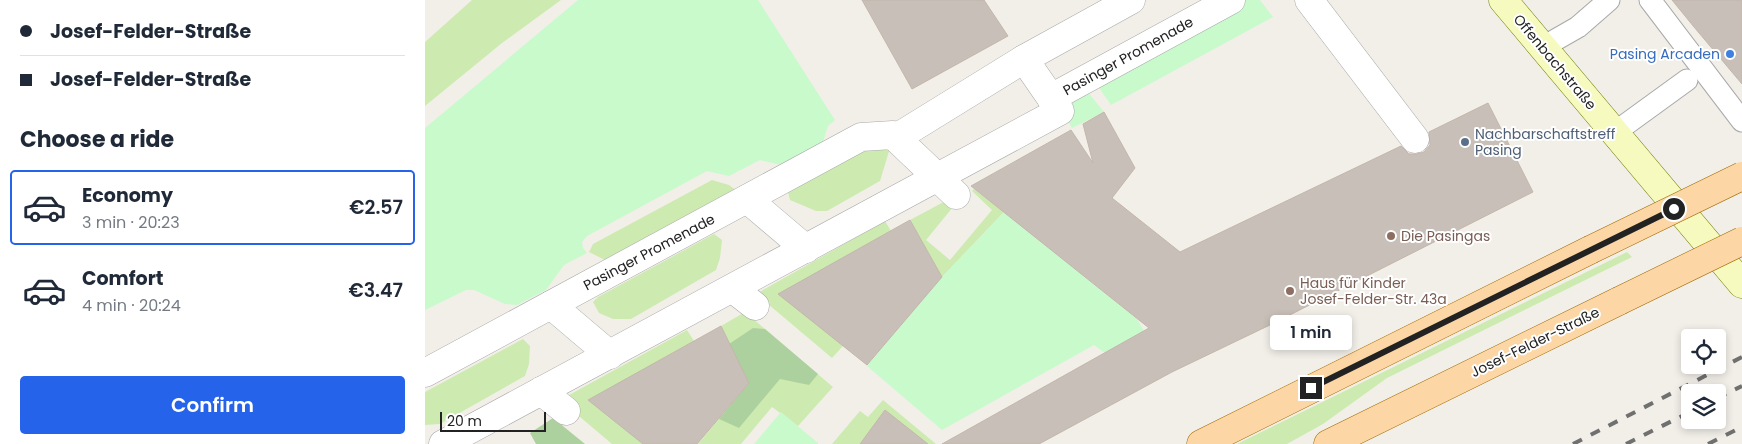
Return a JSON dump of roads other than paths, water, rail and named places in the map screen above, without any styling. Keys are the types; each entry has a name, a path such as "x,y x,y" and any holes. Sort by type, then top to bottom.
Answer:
{"main road":[{"path":"1201,444 1742,176"},
{"name":"Josef-Felder-Straße","path":"1328,444 1742,241"}],"street":[{"path":"946,187 896,138 1024,59 1131,0"},
{"name":"Pasinger Promenade","path":"1051,98 1231,0"},
{"path":"1309,0 1415,139"},
{"name":"Offenbachstraße","path":"1503,0 1742,284"},
{"name":"Pasinger Promenade","path":"443,444 806,249 946,187 1060,111 1024,59"},
{"name":"Pasinger Promenade","path":"425,373 861,137 893,135 896,138"},
{"path":"747,199 806,249"},
{"path":"733,289 755,306"},
{"path":"551,305 610,354"},
{"path":"541,391 566,411"}],"lane":[{"path":"1543,47 1578,27 1609,0"},
{"path":"1650,0 1742,121"},
{"path":"1614,133 1687,80"}],"railway":[{"path":"1573,444 1742,357"},
{"path":"1726,394 1742,386"},
{"path":"1626,444 1681,416"},
{"path":"1708,444 1742,427"}],"place":[{"name":"Pasing Arcaden","path":"1730,54"},
{"name":"Nachbarschaftstreff Pasing","path":"1465,142"},
{"name":"Die Pasingas","path":"1391,236"},
{"name":"Haus für Kinder Josef-Felder-Str. 43a","path":"1290,291"}]}
